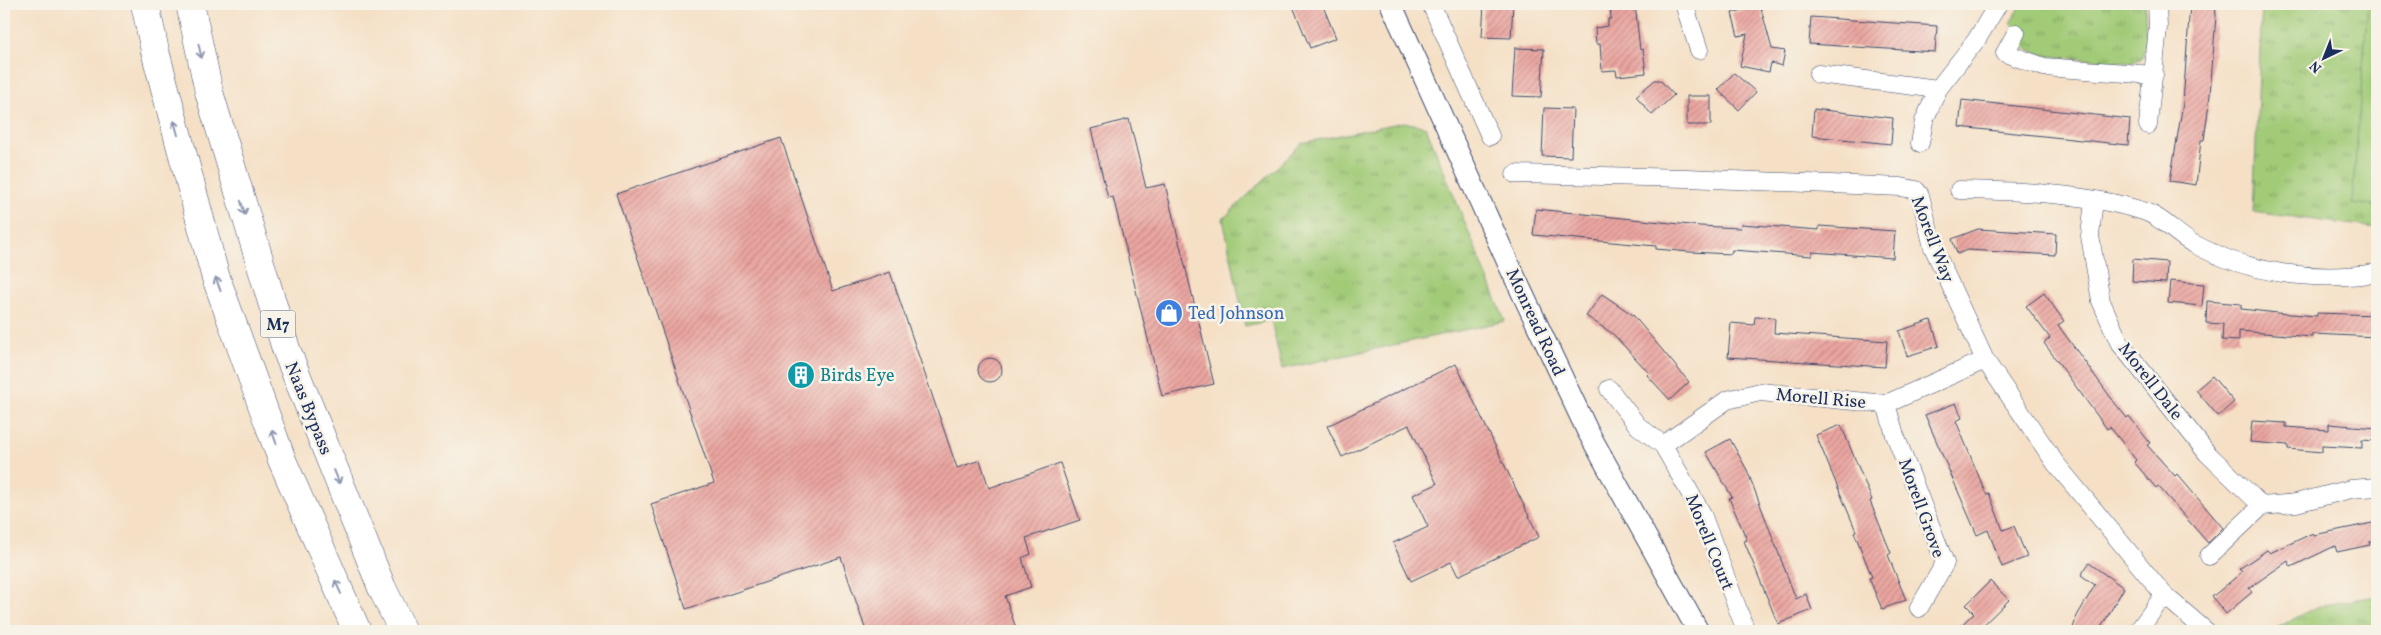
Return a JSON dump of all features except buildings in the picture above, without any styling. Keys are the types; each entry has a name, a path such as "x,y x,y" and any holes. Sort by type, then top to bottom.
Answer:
{"highway":[{"name":"M7","path":"145,4 155,50 215,275 282,460 357,631"},
{"name":"Naas Bypass","path":"190,4 209,92 286,348 382,588 403,631"}],"street":[{"name":"Monread Road","path":"1391,4 1509,265 1587,430 1698,631"},
{"path":"1431,4 1490,136"},
{"path":"1684,4 1699,50"},
{"path":"1920,144 1924,121 1938,89 1978,39 1998,4"},
{"path":"2148,125 2158,27 2157,4"},
{"path":"2016,33 2006,53 2044,66 2154,75"},
{"path":"1818,74 1938,89"},
{"name":"Morell Way","path":"1515,174 1687,178 1910,188 1916,190 1920,195 1933,247 1985,360 2056,464 2164,595 2206,631"},
{"path":"1959,190 2036,193 2094,200 2145,211 2192,244 2236,263 2267,272 2314,277 2377,274"},
{"name":"Morell Dale","path":"2094,200 2090,236 2099,292 2119,342 2207,452 2262,506"},
{"name":"Morell Rise","path":"1663,445 1727,400 1760,392 1886,404 1985,360"},
{"name":"Morell Court","path":"1610,389 1638,426 1663,445 1702,514 1746,631"},
{"name":"Morell Grove","path":"1886,404 1895,435 1945,563 1919,608"},
{"path":"2209,556 2262,506 2296,503 2351,489 2377,487"},
{"path":"2138,631 2164,595"}],"green space":[{"path":"2022,4 2145,4 2146,44 2142,58 2131,63 2046,56 2020,46 2023,33 2010,23"},
{"path":"2262,4 2377,4 2377,228 2253,212"},
{"path":"2368,4 2377,4 2377,206 2352,203"},
{"path":"1404,122 1426,127 1505,321 1282,369 1271,320 1245,326 1223,219 1302,143"},
{"path":"2377,596 2377,631 2271,631 2318,606"}],"place":[{"name":"Ted Johnson","path":"1169,313"},
{"name":"Birds Eye","path":"801,375"}]}
